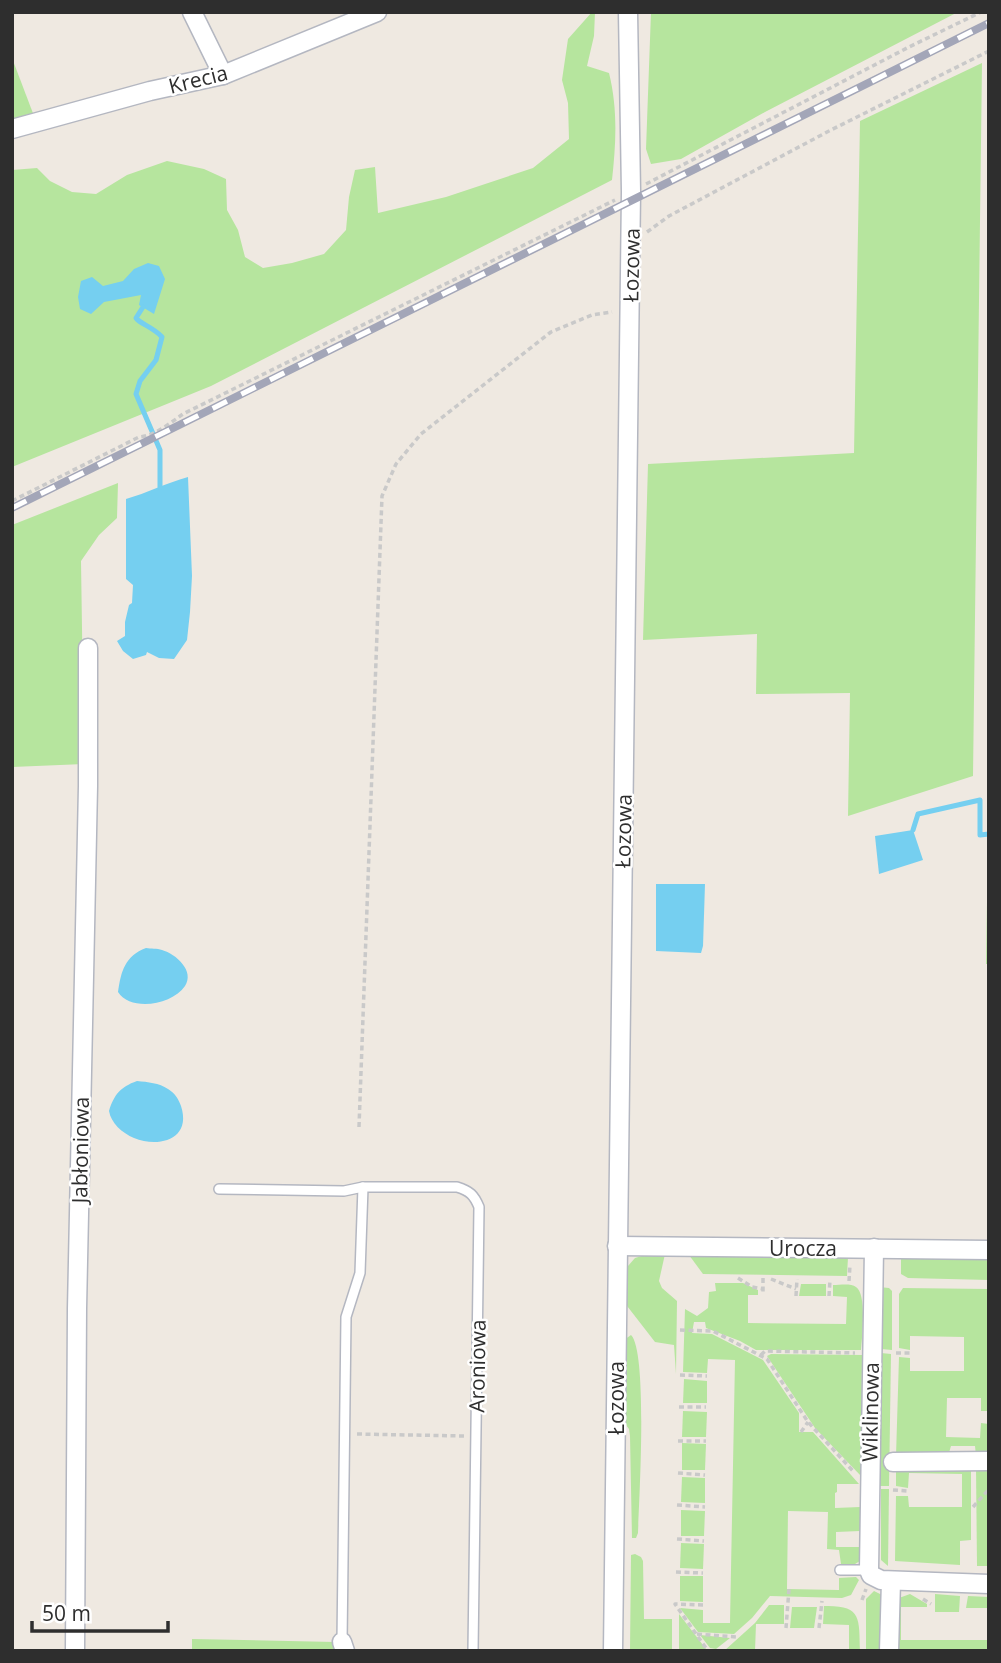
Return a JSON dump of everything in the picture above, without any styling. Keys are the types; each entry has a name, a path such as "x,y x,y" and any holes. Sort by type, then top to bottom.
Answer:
{"street":[{"path":"192,12 223,75"},
{"name":"Krecia","path":"12,129 150,91 223,75 377,12"},
{"name":"Łozowa","path":"613,1651 631,244 628,12"},
{"name":"Jabłoniowa","path":"75,1651 77,1309 88,799 88,648"},
{"name":"Urocza","path":"617,1246 989,1250"},
{"name":"Wiklinowa","path":"870,1573 874,1248"},
{"path":"893,1462 989,1461"},
{"path":"870,1573 876,1579 891,1581 989,1584"},
{"path":"889,1651 891,1581"}],"lane":[{"name":"Aroniowa","path":"219,1189 344,1191 363,1187 457,1187 468,1190 475,1198 479,1207 473,1651"},
{"path":"343,1646 346,1317 360,1273 363,1187"},
{"path":"839,1570 870,1573"}],"path":[{"path":"12,501 139,437 165,427 183,414 631,192 981,12"},
{"path":"631,244 669,216 829,131 989,51"},
{"path":"359,1127 382,496 396,464 421,434 551,332 592,315 630,309"},
{"path":"738,1278 752,1287 763,1289"},
{"path":"763,1278 763,1295"},
{"path":"771,1279 796,1289"},
{"path":"796,1296 797,1279"},
{"path":"829,1296 830,1280"},
{"path":"681,1330 713,1331 767,1359 808,1422 869,1488"},
{"path":"761,1356 765,1351 872,1353"},
{"path":"896,1353 910,1353"},
{"path":"680,1375 707,1376"},
{"path":"679,1407 706,1407"},
{"path":"801,1432 808,1422"},
{"path":"344,1434 476,1436"},
{"path":"678,1441 706,1441"},
{"path":"678,1473 705,1475"},
{"path":"973,1507 989,1489"},
{"path":"893,1490 908,1491"},
{"path":"677,1505 705,1507"},
{"path":"677,1539 704,1541"},
{"path":"676,1572 703,1573"},
{"path":"786,1628 789,1589"},
{"path":"819,1629 822,1601"},
{"path":"703,1605 676,1604 708,1651"},
{"path":"697,1634 736,1637"}],"green space":[{"path":"592,12 595,12 594,36 587,66 609,73 614,100 612,180 211,386 12,467 12,170 37,168 50,181 72,192 96,194 127,175 167,161 204,169 226,179 227,210 238,230 245,257 263,268 292,263 324,254 346,230 355,170 375,167 378,213 446,197 533,168 569,139 568,103 562,80 568,39"},
{"path":"651,12 958,12 765,112 681,159 651,164 646,149"},
{"path":"12,58 34,116 12,122"},
{"path":"982,63 973,776 848,816 850,693 756,694 757,634 643,640 648,464 854,453 860,121"},
{"path":"118,483 117,518 99,535 81,561 84,764 12,767 12,525"},
{"path":"989,775 989,964 986,964"},
{"path":"648,1254 665,1254 659,1281 662,1288 677,1301 676,1374 674,1345 655,1342 624,1302 625,1272 628,1266 635,1258"},
{"path":"689,1255 848,1257 847,1276 703,1274"},
{"path":"901,1257 989,1258 989,1280 908,1278 901,1274"},
{"path":"715,1283 743,1283 758,1290 758,1295 748,1295 748,1323 846,1324 847,1297 833,1296 833,1285 856,1287 863,1307 861,1350 756,1350 706,1328 705,1322 694,1322 692,1333 712,1334 763,1360 799,1413 799,1432 813,1432 859,1484 837,1484 835,1493 835,1508 860,1507 860,1531 836,1532 836,1547 860,1547 860,1561 855,1564 841,1564 839,1550 827,1549 828,1512 788,1511 787,1589 839,1590 839,1578 856,1577 859,1580 851,1595 842,1598 770,1596 734,1634 698,1632 680,1608 703,1610 703,1623 730,1623 735,1360 708,1359 707,1373 683,1372 685,1309 697,1316 708,1308 709,1292 716,1291"},
{"path":"801,1284 826,1284 826,1296 799,1296"},
{"path":"879,1287 892,1291 892,1350 881,1349"},
{"path":"903,1288 989,1289 989,1411 981,1411 981,1398 947,1398 946,1437 980,1438 981,1423 989,1424 989,1456 976,1456 975,1446 951,1446 948,1456 896,1456 899,1357 910,1358 910,1371 964,1371 964,1337 910,1336 910,1350 899,1348 899,1294"},
{"path":"631,1335 636,1347 641,1397 640,1491 636,1538 632,1538 630,1436 623,1421 624,1340"},
{"path":"881,1353 891,1354 889,1486 880,1486"},
{"path":"862,1355 861,1476 815,1428 767,1356"},
{"path":"684,1379 707,1381 707,1403 683,1403"},
{"path":"683,1411 707,1412 706,1437 682,1437"},
{"path":"682,1443 706,1444 705,1470 682,1470"},
{"path":"989,1465 989,1566 977,1566 976,1466"},
{"path":"971,1466 971,1540 960,1541 960,1565 895,1561 896,1496 908,1496 909,1507 962,1507 962,1474 909,1473 908,1488 896,1486 896,1468"},
{"path":"682,1477 705,1478 705,1503 681,1502"},
{"path":"881,1489 889,1489 888,1566 881,1560"},
{"path":"681,1510 705,1511 704,1536 681,1536"},
{"path":"681,1543 704,1544 703,1569 680,1568"},
{"path":"635,1554 643,1561 644,1619 672,1619 672,1651 630,1651 631,1555"},
{"path":"680,1576 703,1576 703,1602 680,1601"},
{"path":"874,1591 884,1596 882,1651 866,1651 866,1599"},
{"path":"910,1594 927,1604 927,1607 901,1607 901,1640 989,1640 989,1651 895,1651 899,1598"},
{"path":"935,1594 960,1596 959,1612 935,1612"},
{"path":"968,1596 989,1597 989,1608 966,1608"},
{"path":"769,1605 784,1605 784,1624 756,1624 755,1651 724,1651 755,1623"},
{"path":"824,1606 846,1608 856,1616 860,1651 849,1651 849,1625 823,1624"},
{"path":"792,1607 817,1607 814,1628 790,1628"},
{"path":"679,1614 706,1649 706,1651 679,1651"},
{"path":"700,1635 730,1638 716,1649 710,1648"},
{"path":"192,1639 335,1642 335,1651 192,1651"}],"water":[{"path":"148,263 159,266 165,279 154,314 139,305 141,295 104,302 91,314 80,309 78,297 81,281 92,277 103,286 123,281 134,269"},
{"path":"188,477 192,576 187,640 174,659 159,658 147,652 146,655 133,659 123,651 117,641 125,636 125,622 129,605 132,603 133,585 126,579 126,499"},
{"path":"913,830 923,860 879,874 875,836"},
{"path":"656,884 705,884 701,953 656,951"},
{"path":"146,948 173,955 188,975 185,986 179,993 152,1004 132,1002 118,992 125,965 133,955"},
{"path":"137,1081 161,1085 175,1095 183,1118 182,1127 177,1134 162,1141 143,1141 121,1130 112,1120 109,1111 116,1096 126,1086"}],"waterway":[{"path":"143,307 136,318 162,337 156,360 140,381 136,394 160,450 160,487"},
{"path":"913,830 918,814 980,800 980,835 989,834"}],"railway":[{"path":"12,508 989,23"}]}
